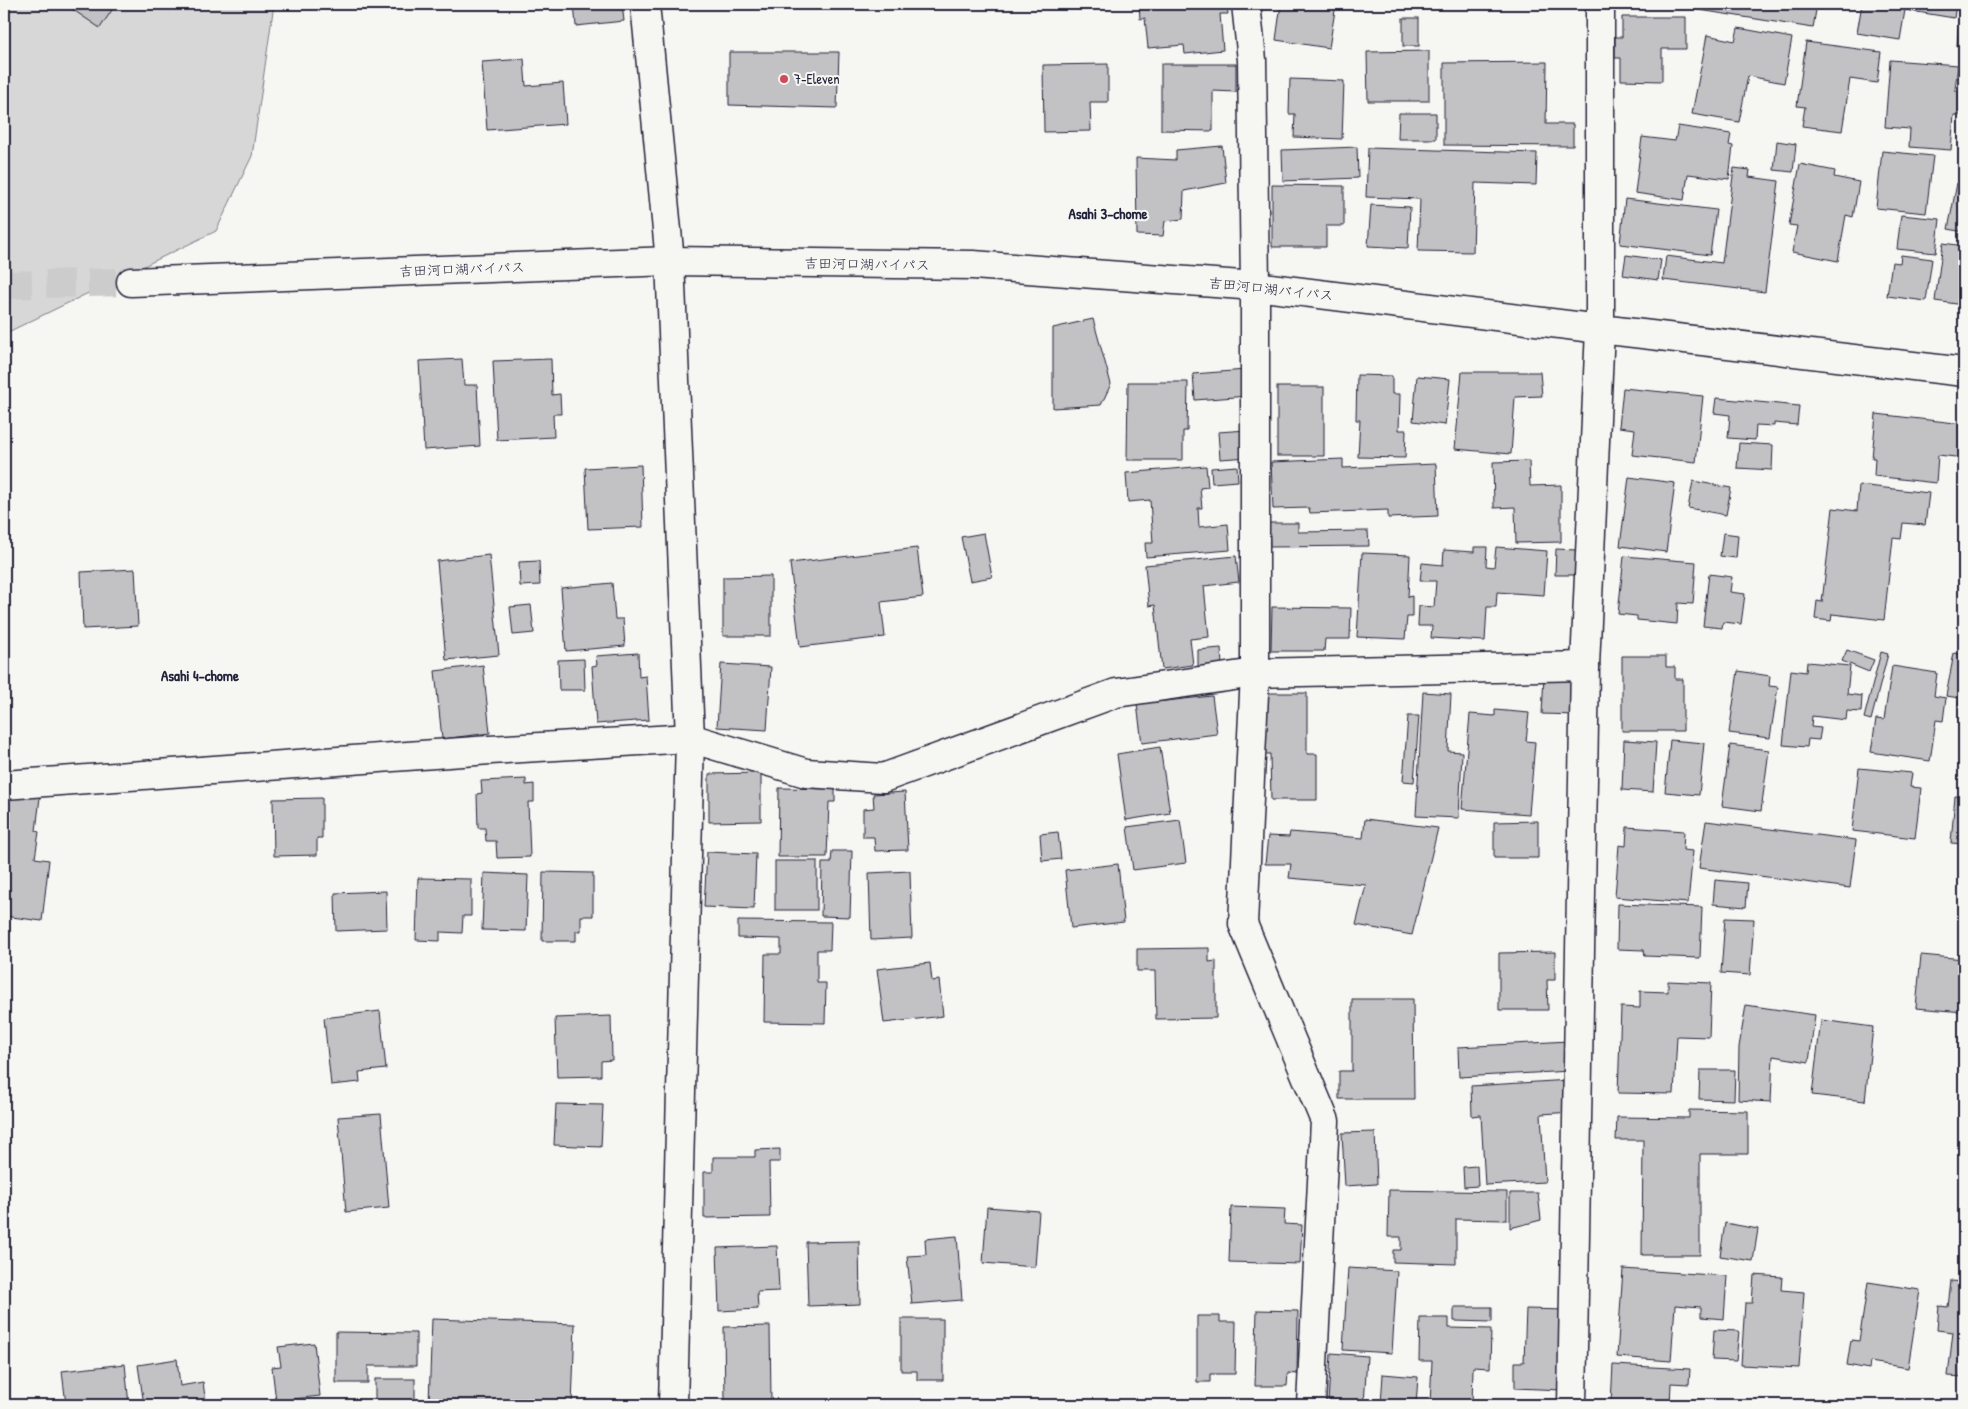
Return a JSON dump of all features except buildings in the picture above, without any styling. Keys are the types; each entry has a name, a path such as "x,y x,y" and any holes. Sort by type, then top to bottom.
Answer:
{"main road":[{"path":"645,4 670,261 690,738 673,1405"},
{"path":"1246,4 1252,60 1255,286 1255,673 1243,924 1325,1121 1311,1405"},
{"path":"1572,1405 1585,666 1600,329 1600,4"},
{"name":"吉田河口湖バイパス","path":"131,282 670,261 973,265 1255,286 1964,372"},
{"path":"4,785 690,738 806,773 883,778 1116,693 1255,673 1585,666"}],"shaded area":[{"path":"4,4 274,4 252,156 216,231 4,334"}],"tunnel":[{"path":"4,285 131,282"}],"place":[{"name":"7-Eleven","path":"784,79"}],"district":[{"name":"Asahi 3-chome","path":"1108,214"},
{"name":"Asahi 4-chome","path":"200,676"}]}
